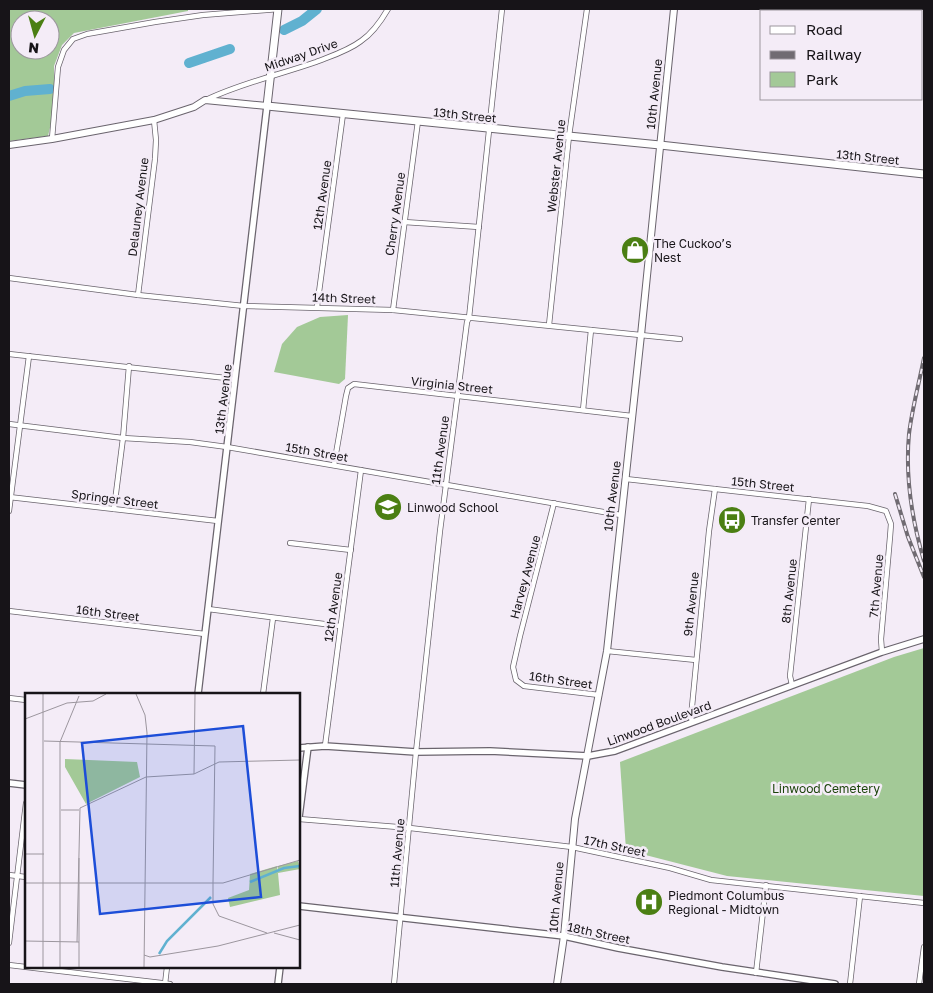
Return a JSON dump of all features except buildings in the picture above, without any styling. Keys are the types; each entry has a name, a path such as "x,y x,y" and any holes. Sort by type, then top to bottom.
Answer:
{"main road":[{"path":"267,106 278,9"},
{"name":"10th Avenue","path":"557,984 564,936 578,798 588,756 607,651 674,9"},
{"path":"9,145 154,120 194,107 205,100"},
{"name":"13th Street","path":"205,100 660,145 924,174"}],"street":[{"path":"52,139 58,68 64,50 73,39 87,34 202,15 278,9"},
{"name":"Midway Drive","path":"205,100 349,49 372,32 388,9"},
{"name":"11th Avenue","path":"394,984 416,752 445,484 469,318 502,9"},
{"name":"Webster Avenue","path":"549,325 569,136 587,9"},
{"name":"13th Avenue","path":"198,693 267,106"},
{"name":"12th Avenue","path":"317,307 343,114"},
{"name":"Delauney Avenue","path":"138,295 155,159 154,120"},
{"name":"Cherry Avenue","path":"393,310 418,121"},
{"path":"404,222 479,227"},
{"name":"14th Street","path":"9,278 138,295 244,306 393,310 680,339"},
{"path":"583,410 591,330"},
{"path":"9,354 235,379"},
{"path":"9,510 29,356"},
{"path":"114,509 130,366"},
{"name":"Virginia Street","path":"334,464 346,396 351,385 632,416"},
{"name":"15th Street","path":"9,424 123,438 190,442 227,447 621,515"},
{"name":"12th Avenue","path":"325,746 361,470"},
{"name":"15th Street","path":"626,479 868,506 886,511 890,522"},
{"name":"9th Avenue","path":"692,722 690,717 715,489"},
{"name":"Springer Street","path":"10,497 218,521"},
{"name":"8th Avenue","path":"792,685 790,676 809,499"},
{"name":"Harvey Avenue","path":"515,657 554,503"},
{"name":"7th Avenue","path":"882,652 881,639 889,555 890,522"},
{"path":"290,543 351,550"},
{"path":"208,609 340,626"},
{"name":"16th Street","path":"9,611 205,634"},
{"path":"263,693 273,618"},
{"name":"Linwood Boulevard","path":"300,748 325,746 416,752 490,751 588,756 614,751 882,652 924,639"},
{"path":"607,651 696,660"},
{"name":"16th Street","path":"515,657 513,667 516,680 524,686 600,695"},
{"path":"9,698 25,700"},
{"path":"300,810 308,747"},
{"path":"9,783 25,785"},
{"path":"9,943 25,811"},
{"name":"17th Street","path":"300,818 410,828 572,847 670,868 711,880 924,903"},
{"path":"9,875 25,877"},
{"path":"756,973 766,885"},
{"path":"850,984 860,896"},
{"name":"18th Street","path":"300,906 564,936 623,949 756,973 835,984"},
{"path":"919,984 924,947"},
{"path":"9,966 25,968"},
{"path":"26,968 170,984"},
{"path":"165,984 167,968"},
{"path":"278,984 280,968"}],"green space":[{"path":"9,9 188,9 188,11 74,33 62,45 60,50 60,10 10,10 10,60 56,60 54,66 54,111 48,136 9,141"},
{"path":"348,315 345,379 339,384 274,372 282,344 297,327 320,317"},
{"name":"Linwood Cemetery","path":"924,648 924,896 727,876 626,850 620,762 894,657"}],"waterway":[{"path":"284,30 302,21 317,9"},
{"path":"189,63 230,49"},
{"path":"9,96 25,91 50,89"}],"railway":[{"path":"924,358 910,425 908,450 910,498 924,561"},
{"path":"895,494 908,537 924,577"}],"place":[{"name":"The Cuckoo’s Nest","path":"635,250"},
{"name":"Linwood School","path":"388,507"},
{"name":"Transfer Center","path":"732,520"},
{"name":"Piedmont Columbus Regional - Midtown","path":"649,902"}]}
